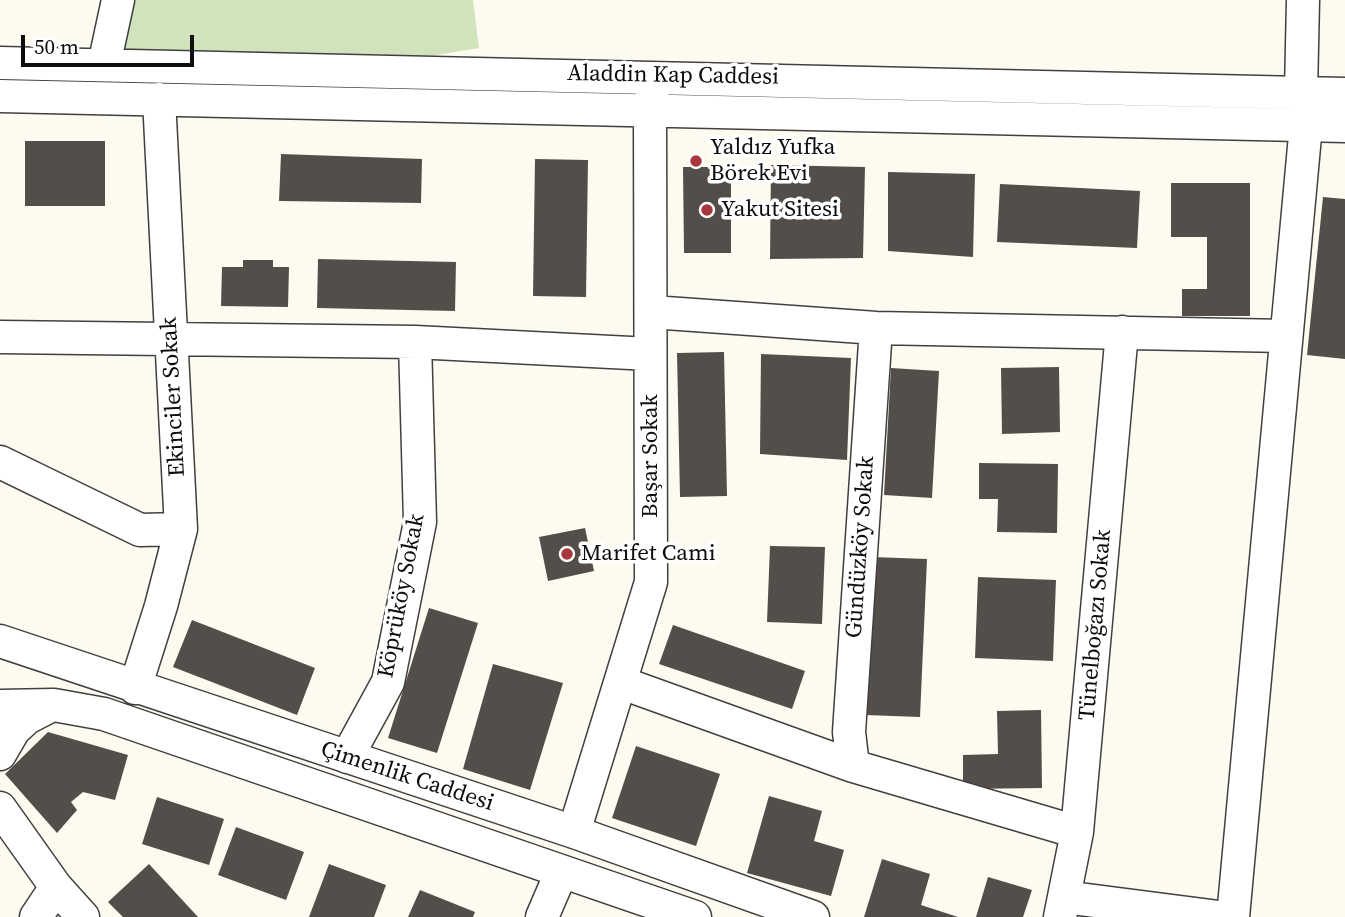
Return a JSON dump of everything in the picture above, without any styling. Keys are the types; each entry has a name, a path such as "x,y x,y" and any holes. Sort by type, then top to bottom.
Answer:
{"street":[{"path":"104,65 118,0"},
{"path":"1301,92 1303,0"},
{"name":"Aladdin Kap Caddesi","path":"0,63 656,76 1345,94"},
{"name":"Başar Sokak","path":"573,832 622,683 651,582 650,110 656,76"},
{"name":"Aladdin Kap Caddesi","path":"0,96 1345,126"},
{"name":"Ekinciler Sokak","path":"135,688 161,606 181,529 159,99"},
{"path":"1233,917 1306,125"},
{"path":"652,312 876,328 1285,336"},
{"name":"Gündüzköy Sokak","path":"853,766 849,732 876,328"},
{"name":"Tünelboğazı Sokak","path":"1062,907 1077,832 1122,332"},
{"path":"0,337 415,342 650,354"},
{"name":"Köprüköy Sokak","path":"347,757 388,682 420,522 415,342"},
{"path":"0,462 140,530 181,529"},
{"name":"Çimenlik Caddesi","path":"0,640 135,688 573,832 813,917"},
{"path":"622,683 853,766 1077,832"},
{"path":"0,754 14,730 27,718 54,705"},
{"name":"Çimenlik Caddesi","path":"0,706 54,705 104,714 695,917"},
{"path":"0,808 56,887 83,917"},
{"path":"0,844 56,887"},
{"path":"542,917 561,873"},
{"path":"36,917 56,887"},
{"path":"1062,907 1219,917"}],"green space":[{"path":"119,0 473,0 479,48 362,67 116,64"}],"building":[{"path":"25,141 105,141 105,206 25,206"},
{"path":"281,154 422,159 421,203 279,201"},
{"path":"535,159 588,160 586,297 533,296"},
{"path":"771,165 865,167 863,258 770,259"},
{"name":"Yakut Sitesi","path":"683,167 731,167 731,253 684,253"},
{"path":"888,172 975,174 973,257 888,251"},
{"path":"1171,183 1250,183 1250,316 1182,316 1182,289 1207,289 1207,237 1171,237"},
{"path":"1000,184 1140,191 1137,248 997,242"},
{"path":"1323,197 1345,199 1345,359 1307,355"},
{"path":"318,259 456,262 455,311 317,308"},
{"path":"243,260 273,260 273,267 289,267 288,307 221,306 222,267 243,267"},
{"path":"724,352 727,496 680,497 677,353"},
{"path":"761,354 851,358 847,460 760,454"},
{"path":"1059,367 1060,432 1002,434 1001,368"},
{"path":"891,368 939,371 932,498 884,495"},
{"path":"979,463 1058,464 1057,533 997,532 998,499 979,499"},
{"name":"Marifet Cami","path":"585,528 594,571 548,581 539,537"},
{"path":"770,546 825,547 822,624 767,622"},
{"path":"872,557 927,559 920,717 865,715"},
{"path":"978,577 1056,580 1053,661 975,658"},
{"path":"429,608 478,623 437,753 388,738"},
{"path":"192,620 315,668 297,715 173,667"},
{"path":"673,625 805,671 792,709 659,664"},
{"path":"493,664 563,683 530,790 463,769"},
{"path":"1041,710 1042,788 963,789 963,755 998,754 997,711"},
{"path":"48,732 128,755 115,800 83,792 71,802 77,810 57,833 5,774"},
{"path":"636,746 720,774 696,846 612,818"},
{"path":"769,796 822,811 814,841 844,850 831,896 747,873"},
{"path":"157,797 224,819 209,865 142,844"},
{"path":"236,827 304,852 286,900 218,875"},
{"path":"882,859 930,874 921,905 958,917 864,917"},
{"path":"149,864 198,917 123,917 108,902"},
{"path":"329,864 386,885 374,917 309,917"},
{"path":"988,877 1032,890 1023,917 976,917"},
{"path":"420,890 475,912 473,917 408,917"}],"place":[{"name":"Yaldız Yufka Börek Evi","path":"696,161"},
{"name":"Yakut Sitesi","path":"707,210"},
{"name":"Marifet Cami","path":"567,554"}]}
